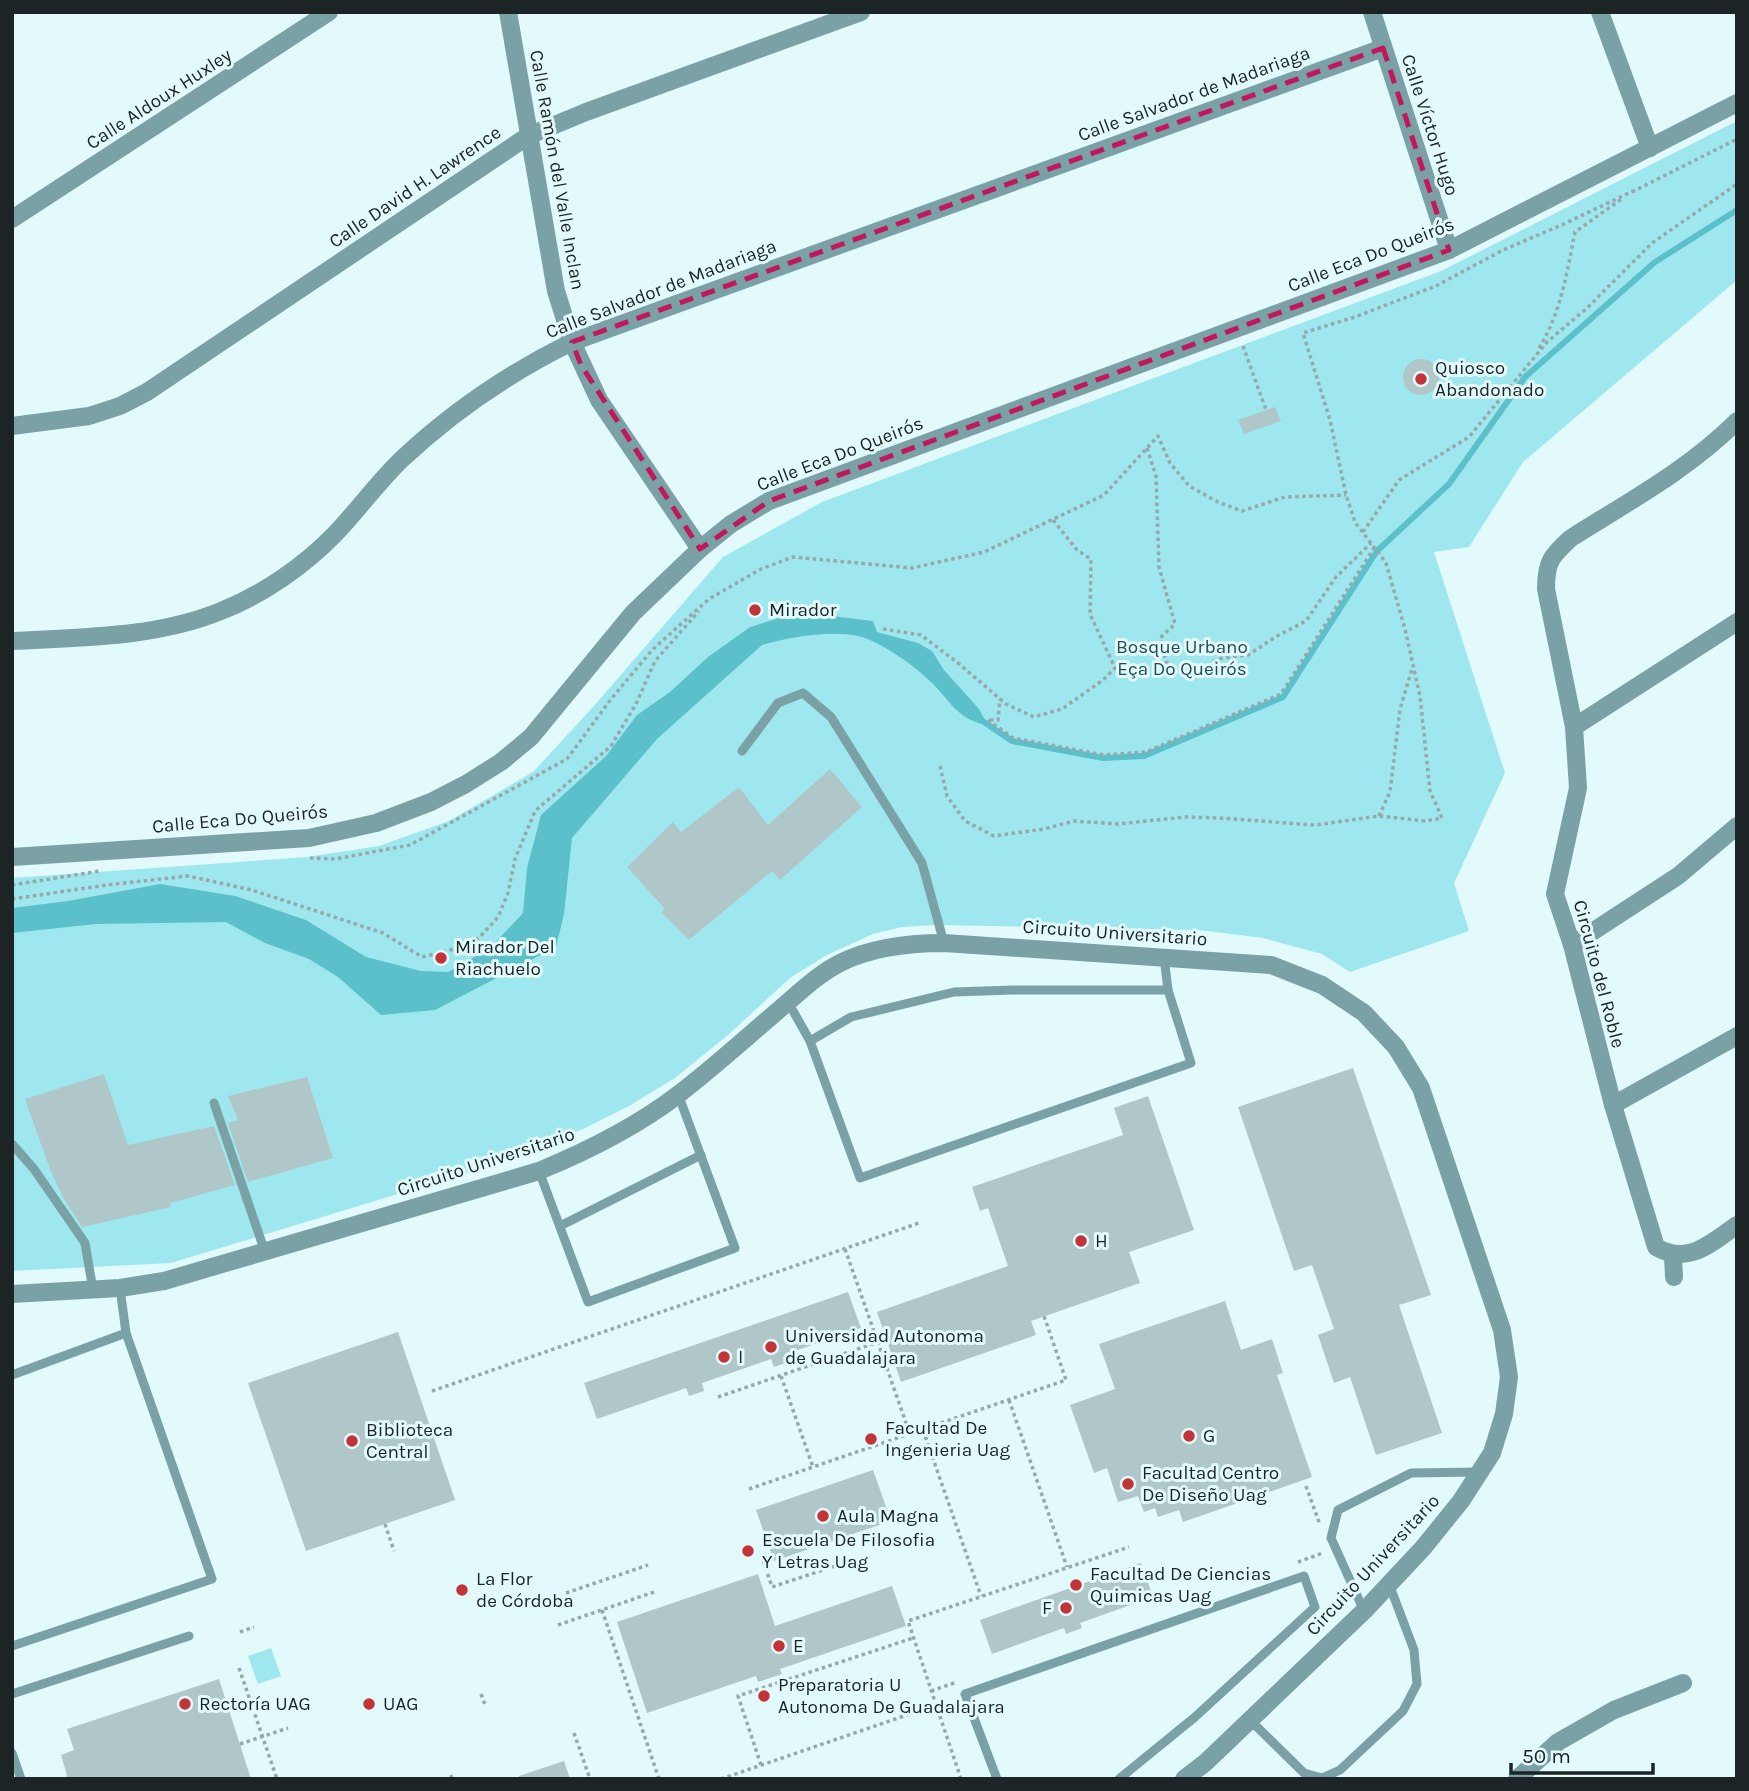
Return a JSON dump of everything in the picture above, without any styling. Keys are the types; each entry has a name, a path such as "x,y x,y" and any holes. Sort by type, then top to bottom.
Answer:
{"street":[{"name":"Calle Aldoux Huxley","path":"12,219 328,12"},
{"name":"Calle Ramón del Valle Inclan","path":"508,12 556,291 572,342 599,400 700,549"},
{"name":"Calle David H. Lawrence","path":"12,426 89,416 120,406 146,392 528,136 586,112 860,12"},
{"name":"Calle Víctor Hugo","path":"1372,12 1449,250"},
{"path":"1600,12 1650,148"},
{"name":"Calle Salvador de Madariaga","path":"12,641 137,633 182,625 223,611 260,592 298,566 333,536 401,460 447,420 515,372 572,342 1383,48"},
{"name":"Calle Eca Do Queirós","path":"12,857 309,838 376,823 431,802 501,762 531,737 633,613 700,549 731,524 769,501 1449,250 1737,103"},
{"name":"Circuito del Roble","path":"1673,1256 1656,1247 1613,1105 1572,945 1555,894 1578,788 1574,727 1546,589 1546,567 1556,552 1571,538 1678,470 1737,421"},
{"path":"1574,727 1737,622"},
{"path":"1572,945 1678,876 1737,826"},
{"name":"Circuito Universitario","path":"12,1294 120,1288 164,1281 539,1171 591,1150 637,1123 678,1094 805,985 841,963 877,950 910,943 944,943 1271,965 1322,985 1364,1013 1396,1047 1422,1088 1502,1330 1509,1377 1504,1414 1492,1452 1461,1501 1431,1538 1364,1611 1205,1763 1184,1779"},
{"path":"1613,1105 1737,1036"},
{"path":"1674,1277 1673,1256 1698,1252 1737,1225"},
{"path":"1517,1779 1558,1742 1615,1710 1683,1683"}],"lane":[{"path":"742,751 778,703 803,693 831,717 922,863 944,943"},
{"path":"788,1002 810,1041 859,1178 1191,1063 1168,990 1164,957"},
{"path":"810,1041 851,1017 954,992 1168,990"},
{"path":"539,1171 588,1302 735,1248 678,1094"},
{"path":"214,1103 265,1252"},
{"path":"12,1144 34,1169 85,1243 93,1290"},
{"path":"560,1226 701,1155"},
{"path":"12,1646 212,1580 126,1333 120,1288"},
{"path":"12,1375 126,1333"},
{"path":"1364,1611 1331,1538 1338,1510 1411,1473 1480,1472"},
{"path":"997,1779 965,1694 1304,1576 1315,1607 1195,1717 1119,1779"},
{"path":"1250,1720 1304,1773 1322,1778 1340,1770 1403,1711 1417,1684 1414,1650 1389,1584"},
{"path":"12,1694 189,1636"},
{"path":"12,1753 22,1779"}],"path":[{"path":"940,766 947,796 965,821 994,836 1044,829 1074,821 1118,824 1185,817 1315,825 1379,816 1425,821 1442,818 1430,791 1420,696 1405,629 1386,563 1355,522 1346,495 1330,420 1303,333 1355,317 1436,286 1503,250 1633,191 1737,139"},
{"path":"1363,532 1399,480 1469,437 1547,342 1586,309 1652,243 1737,184"},
{"path":"1532,360 1552,328 1574,232 1633,191"},
{"path":"1236,329 1266,410"},
{"path":"12,899 188,876 253,890 383,933 422,957 448,951 479,938 498,917 508,893 515,859 535,811 611,746 636,704 655,661 709,599 761,569 793,556 912,568 984,552 1104,495 1158,436 1170,463 1189,486 1241,511 1285,497 1346,495"},
{"path":"1147,449 1156,475 1158,567 1175,624 1160,638 1166,662 1192,676 1217,659 1248,655 1306,621 1336,577 1373,545"},
{"path":"883,629 921,635 1006,704 1034,717 1062,709 1103,680 1115,668 1090,614 1091,559 1077,550 1053,520"},
{"path":"1000,699 998,720 988,720 1013,738 1104,755 1146,752 1281,694 1373,545"},
{"path":"1379,816 1390,792 1400,709 1413,666"},
{"path":"432,1391 919,1223"},
{"path":"845,1249 910,1434"},
{"path":"749,1489 1066,1380 1044,1316"},
{"path":"718,1397 878,1342"},
{"path":"781,1376 813,1467"},
{"path":"1009,1400 1067,1567"},
{"path":"923,1429 981,1596"},
{"path":"384,1524 394,1551"},
{"path":"961,1779 908,1621 1129,1547"},
{"path":"761,1554 772,1587 850,1561"},
{"path":"566,1593 648,1565"},
{"path":"558,1625 657,1591"},
{"path":"602,1610 659,1779"},
{"path":"240,1632 254,1627"},
{"path":"761,1765 738,1696 914,1638"},
{"path":"239,1668 277,1779"},
{"path":"481,1694 486,1707"},
{"path":"721,1779 936,1705"},
{"path":"240,1744 288,1728"},
{"path":"574,1733 590,1779"}],"highlighted area":[{"path":"1383,48 1449,250 769,501 700,549 581,365 572,342"}],"green space":[{"name":"Bosque Urbano Eça Do Queirós","path":"1737,121 1737,280 1523,462 1469,547 1434,552 1505,773 1454,883 1469,931 1350,972 1322,954 1263,938 1199,930 935,925 902,927 873,934 827,955 790,978 728,1035 675,1078 629,1106 583,1129 500,1163 171,1263 12,1271 12,878 307,857 379,846 449,821 533,772 723,557 822,502 1441,271"},
{"path":"271,1648 281,1676 258,1684 248,1656"}],"shaded area":[{"path":"799,612 873,621 877,632 918,643 932,651 944,670 979,709 989,727 963,715 916,669 867,639 847,634 822,634 762,645 657,739 572,838 564,914 556,947 435,1010 381,1015 338,977 309,959 265,943 226,922 96,924 12,933 12,908 160,884 235,896 306,920 366,957 421,971 448,972 490,948 523,913 527,868 541,815 606,756 637,715 670,692 708,657 750,627"}],"building":[{"name":"Quiosco Abandonado","path":"1421,359 1433,365 1439,377 1433,389 1421,395 1409,389 1403,377 1409,365"},
{"path":"1275,407 1281,421 1244,434 1238,420"},
{"path":"830,769 862,807 780,880 772,871 689,940 661,912 665,909 627,867 673,822 681,832 739,787 768,825"},
{"path":"1353,1068 1431,1295 1399,1305 1442,1433 1376,1455 1350,1377 1334,1383 1318,1335 1334,1329 1312,1265 1294,1271 1238,1107"},
{"path":"104,1074 128,1145 214,1126 235,1185 170,1203 171,1207 82,1227 51,1172 25,1099"},
{"path":"307,1077 333,1158 248,1182 228,1123 238,1120 228,1096"},
{"name":"H","path":"1148,1096 1194,1230 1129,1252 1140,1283 1031,1321 1036,1335 901,1382 877,1312 1008,1266 988,1208 980,1211 972,1187 1123,1135 1114,1108"},
{"name":"I","path":"848,1292 861,1328 786,1354 788,1362 774,1367 771,1359 702,1383 704,1391 689,1396 686,1388 597,1419 584,1383"},
{"name":"G","path":"1225,1301 1241,1350 1272,1339 1283,1373 1277,1375 1312,1477 1183,1522 1179,1510 1158,1517 1155,1508 1144,1512 1138,1496 1118,1502 1107,1468 1094,1473 1070,1405 1115,1389 1099,1344"},
{"name":"Biblioteca Central","path":"398,1332 455,1500 306,1551 248,1383"},
{"name":"Aula Magna","path":"873,1470 891,1521 774,1561 756,1510"},
{"name":"F","path":"1141,1563 1153,1597 1080,1623 1082,1628 1066,1634 1064,1628 992,1654 980,1620"},
{"name":"E","path":"758,1574 775,1626 892,1586 906,1626 780,1669 782,1674 758,1682 756,1676 647,1713 617,1622"},
{"name":"Rectoría UAG","path":"219,1679 251,1779 68,1779 61,1755 74,1750 67,1729"},
{"path":"564,1761 570,1779 519,1779 519,1776"}],"waterway":[{"path":"984,722 1012,741 1103,758 1144,756 1283,697 1377,551 1449,484 1525,377 1655,262 1737,210"}],"place":[{"name":"Quiosco Abandonado","path":"1421,379"},
{"name":"Mirador","path":"755,610"},
{"name":"Mirador Del Riachuelo","path":"441,958"},
{"name":"H","path":"1081,1241"},
{"name":"Universidad Autonoma de Guadalajara","path":"771,1347"},
{"name":"I","path":"724,1357"},
{"name":"G","path":"1189,1436"},
{"name":"Facultad De Ingenieria Uag","path":"871,1439"},
{"name":"Biblioteca Central","path":"352,1441"},
{"name":"Facultad Centro De Diseño Uag","path":"1128,1484"},
{"name":"Aula Magna","path":"823,1516"},
{"name":"Escuela De Filosofia Y Letras Uag","path":"748,1551"},
{"name":"Facultad De Ciencias Quimicas Uag","path":"1076,1585"},
{"name":"La Flor de Córdoba","path":"462,1590"},
{"name":"F","path":"1066,1608"},
{"name":"E","path":"779,1646"},
{"name":"Preparatoria U Autonoma De Guadalajara","path":"764,1696"},
{"name":"Rectoría UAG","path":"185,1704"},
{"name":"UAG","path":"369,1704"}]}
